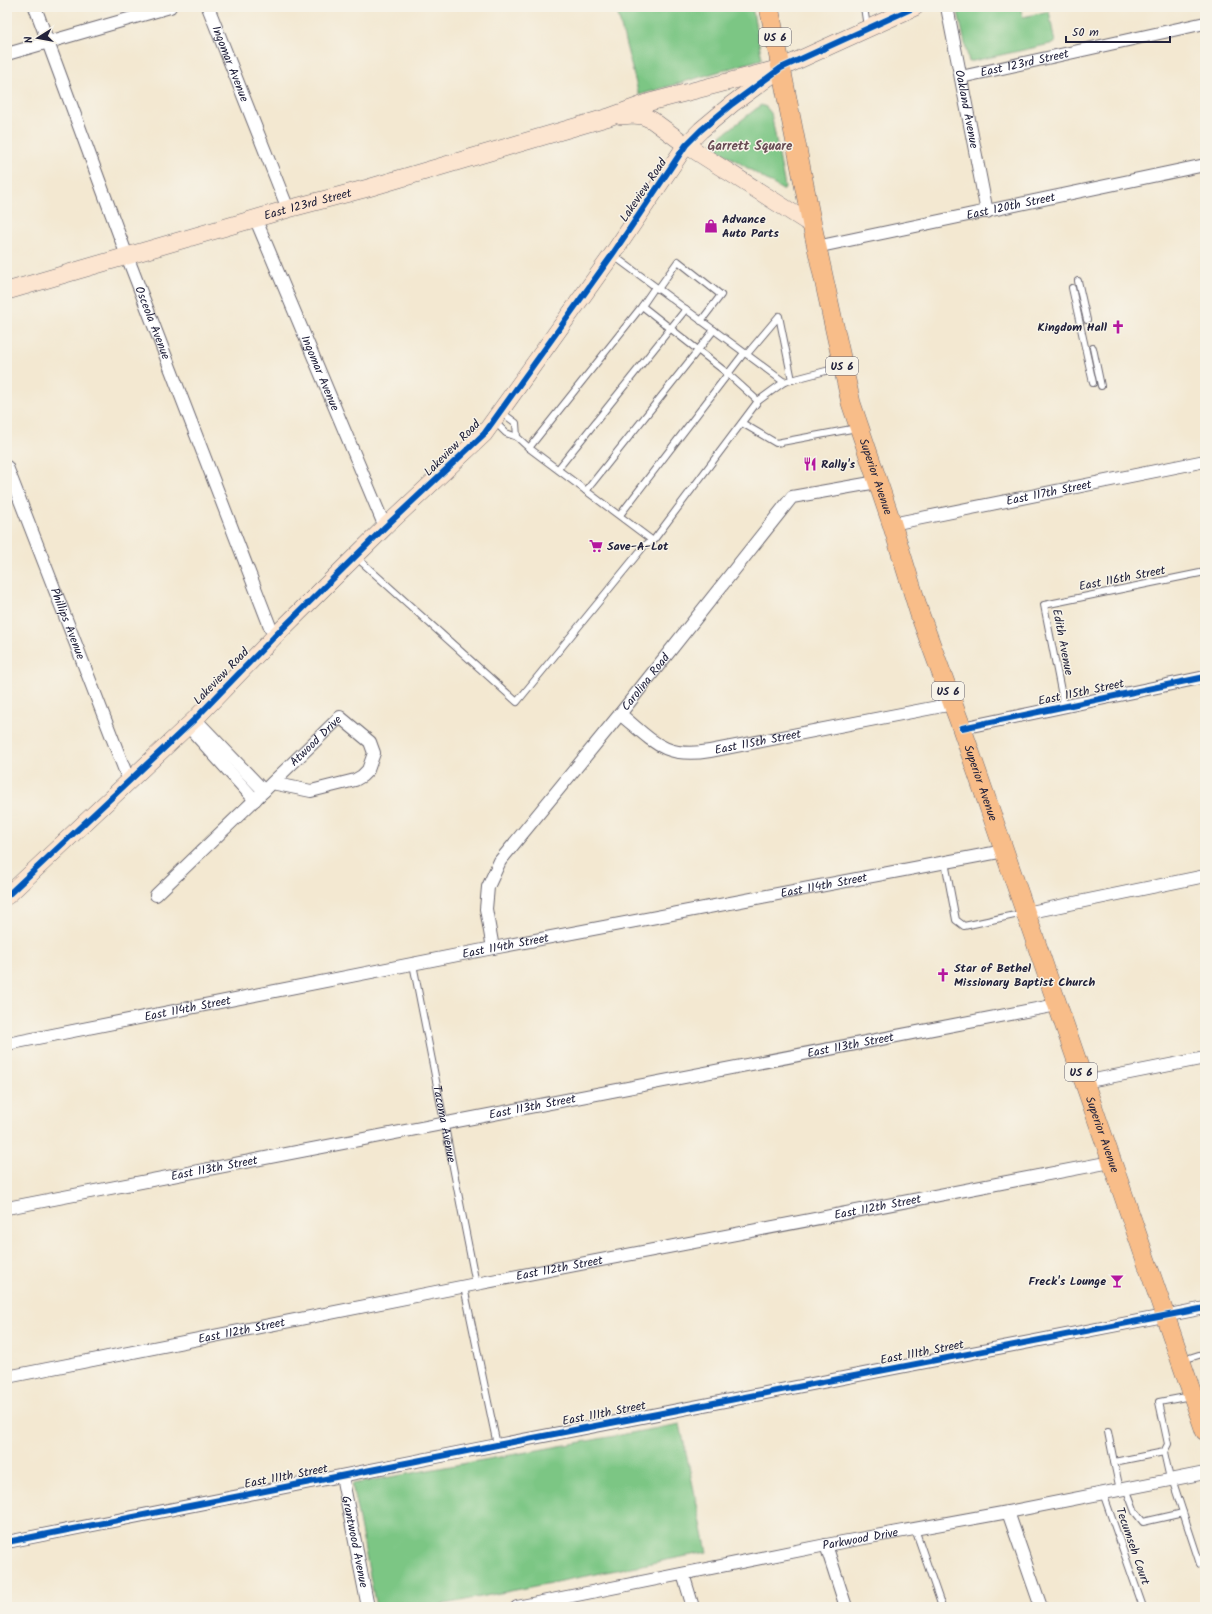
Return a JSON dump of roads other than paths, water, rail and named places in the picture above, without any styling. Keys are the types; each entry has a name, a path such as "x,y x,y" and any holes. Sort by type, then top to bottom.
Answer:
{"main road":[{"name":"Superior Avenue","path":"769,7 816,247 851,403 892,524 920,615 962,728 1164,1317 1205,1431"}],"street":[{"name":"Osceola Avenue","path":"35,7 127,256 274,637"},
{"path":"7,54 170,7"},
{"name":"Ingomar Avenue","path":"208,7 288,209"},
{"name":"Lakeview Road","path":"7,896 191,722 385,527 484,434 612,255 686,145 701,130 727,108 781,68 915,7"},
{"name":"Oakland Avenue","path":"947,7 987,212"},
{"name":"East 123rd Street","path":"961,77 1205,23"},
{"path":"609,117 650,102 781,68"},
{"path":"609,117 633,115 643,116 652,120 686,145 812,225"},
{"name":"East 123rd Street","path":"7,291 256,220 288,209 368,188 609,117"},
{"name":"East 120th Street","path":"816,247 1205,165"},
{"name":"Ingomar Avenue","path":"256,220 385,527"},
{"name":"East 117th Street","path":"892,524 1205,461"},
{"name":"Phillips Avenue","path":"7,467 129,781"},
{"name":"Carolina Road","path":"493,948 486,909 488,887 500,861 620,714 792,497 877,482"},
{"name":"East 115th Street","path":"962,728 1205,678"},
{"name":"East 115th Street","path":"620,714 660,746 671,752 690,754 953,704"},
{"name":"Atwood Drive","path":"156,895 340,717 370,742 374,753 368,770 355,780 311,791 268,787"},
{"path":"191,722 268,787"},
{"path":"191,722 255,800"},
{"name":"East 114th Street","path":"7,1044 493,948 1004,851"},
{"path":"1026,912 1205,876"},
{"name":"East 113th Street","path":"7,1208 1057,1005"},
{"path":"1084,1082 1205,1058"},
{"name":"East 112th Street","path":"7,1377 476,1284 1111,1162"},
{"name":"East 111th Street","path":"7,1542 496,1445 1205,1308"},
{"name":"Parkwood Drive","path":"517,1607 545,1604 682,1574 826,1545 1008,1512 1205,1473"},
{"name":"Grantwood Avenue","path":"342,1476 368,1607"},
{"path":"1008,1512 1041,1607"},
{"path":"826,1545 846,1607"},
{"path":"682,1574 693,1607"}],"lane":[{"path":"864,7 868,29"},
{"path":"612,255 784,382"},
{"path":"530,448 678,261 721,295 701,321"},
{"path":"1078,282 1087,320"},
{"path":"1072,288 1093,383"},
{"path":"642,306 699,350 758,401"},
{"path":"558,469 686,309"},
{"path":"620,516 727,373 779,316 792,380"},
{"path":"586,491 714,330"},
{"path":"1093,348 1101,386"},
{"path":"356,556 517,702 645,544 653,541 758,401 784,382 842,366"},
{"path":"497,416 506,434 517,437 653,541"},
{"path":"497,416 516,423 517,437"},
{"path":"742,423 776,443 859,428"},
{"name":"East 116th Street","path":"1044,605 1205,572"},
{"name":"Edith Avenue","path":"1044,605 1064,706"},
{"path":"945,862 956,920 964,926 1026,912"},
{"name":"Tacoma Avenue","path":"413,964 476,1284"},
{"path":"464,1287 496,1445"},
{"path":"1180,1361 1205,1353"},
{"path":"1192,1396 1158,1402 1168,1444 1164,1452 1171,1479 1200,1564 1205,1565"},
{"path":"1108,1432 1114,1462 1123,1489 1135,1512 1143,1522 1183,1513"},
{"path":"1114,1462 1164,1452"},
{"name":"Tecumseh Court","path":"1103,1493 1143,1607"},
{"path":"915,1529 942,1607"}],"place":[{"name":"Advance Auto Parts","path":"711,226"},
{"name":"Kingdom Hall","path":"1118,327"},
{"name":"Rally's","path":"810,464"},
{"name":"Save-A-Lot","path":"596,546"},
{"name":"Star of Bethel Missionary Baptist Church","path":"943,975"},
{"name":"Freck's Lounge","path":"1117,1281"}],"district":[{"name":"Garrett Square","path":"750,145"}]}
